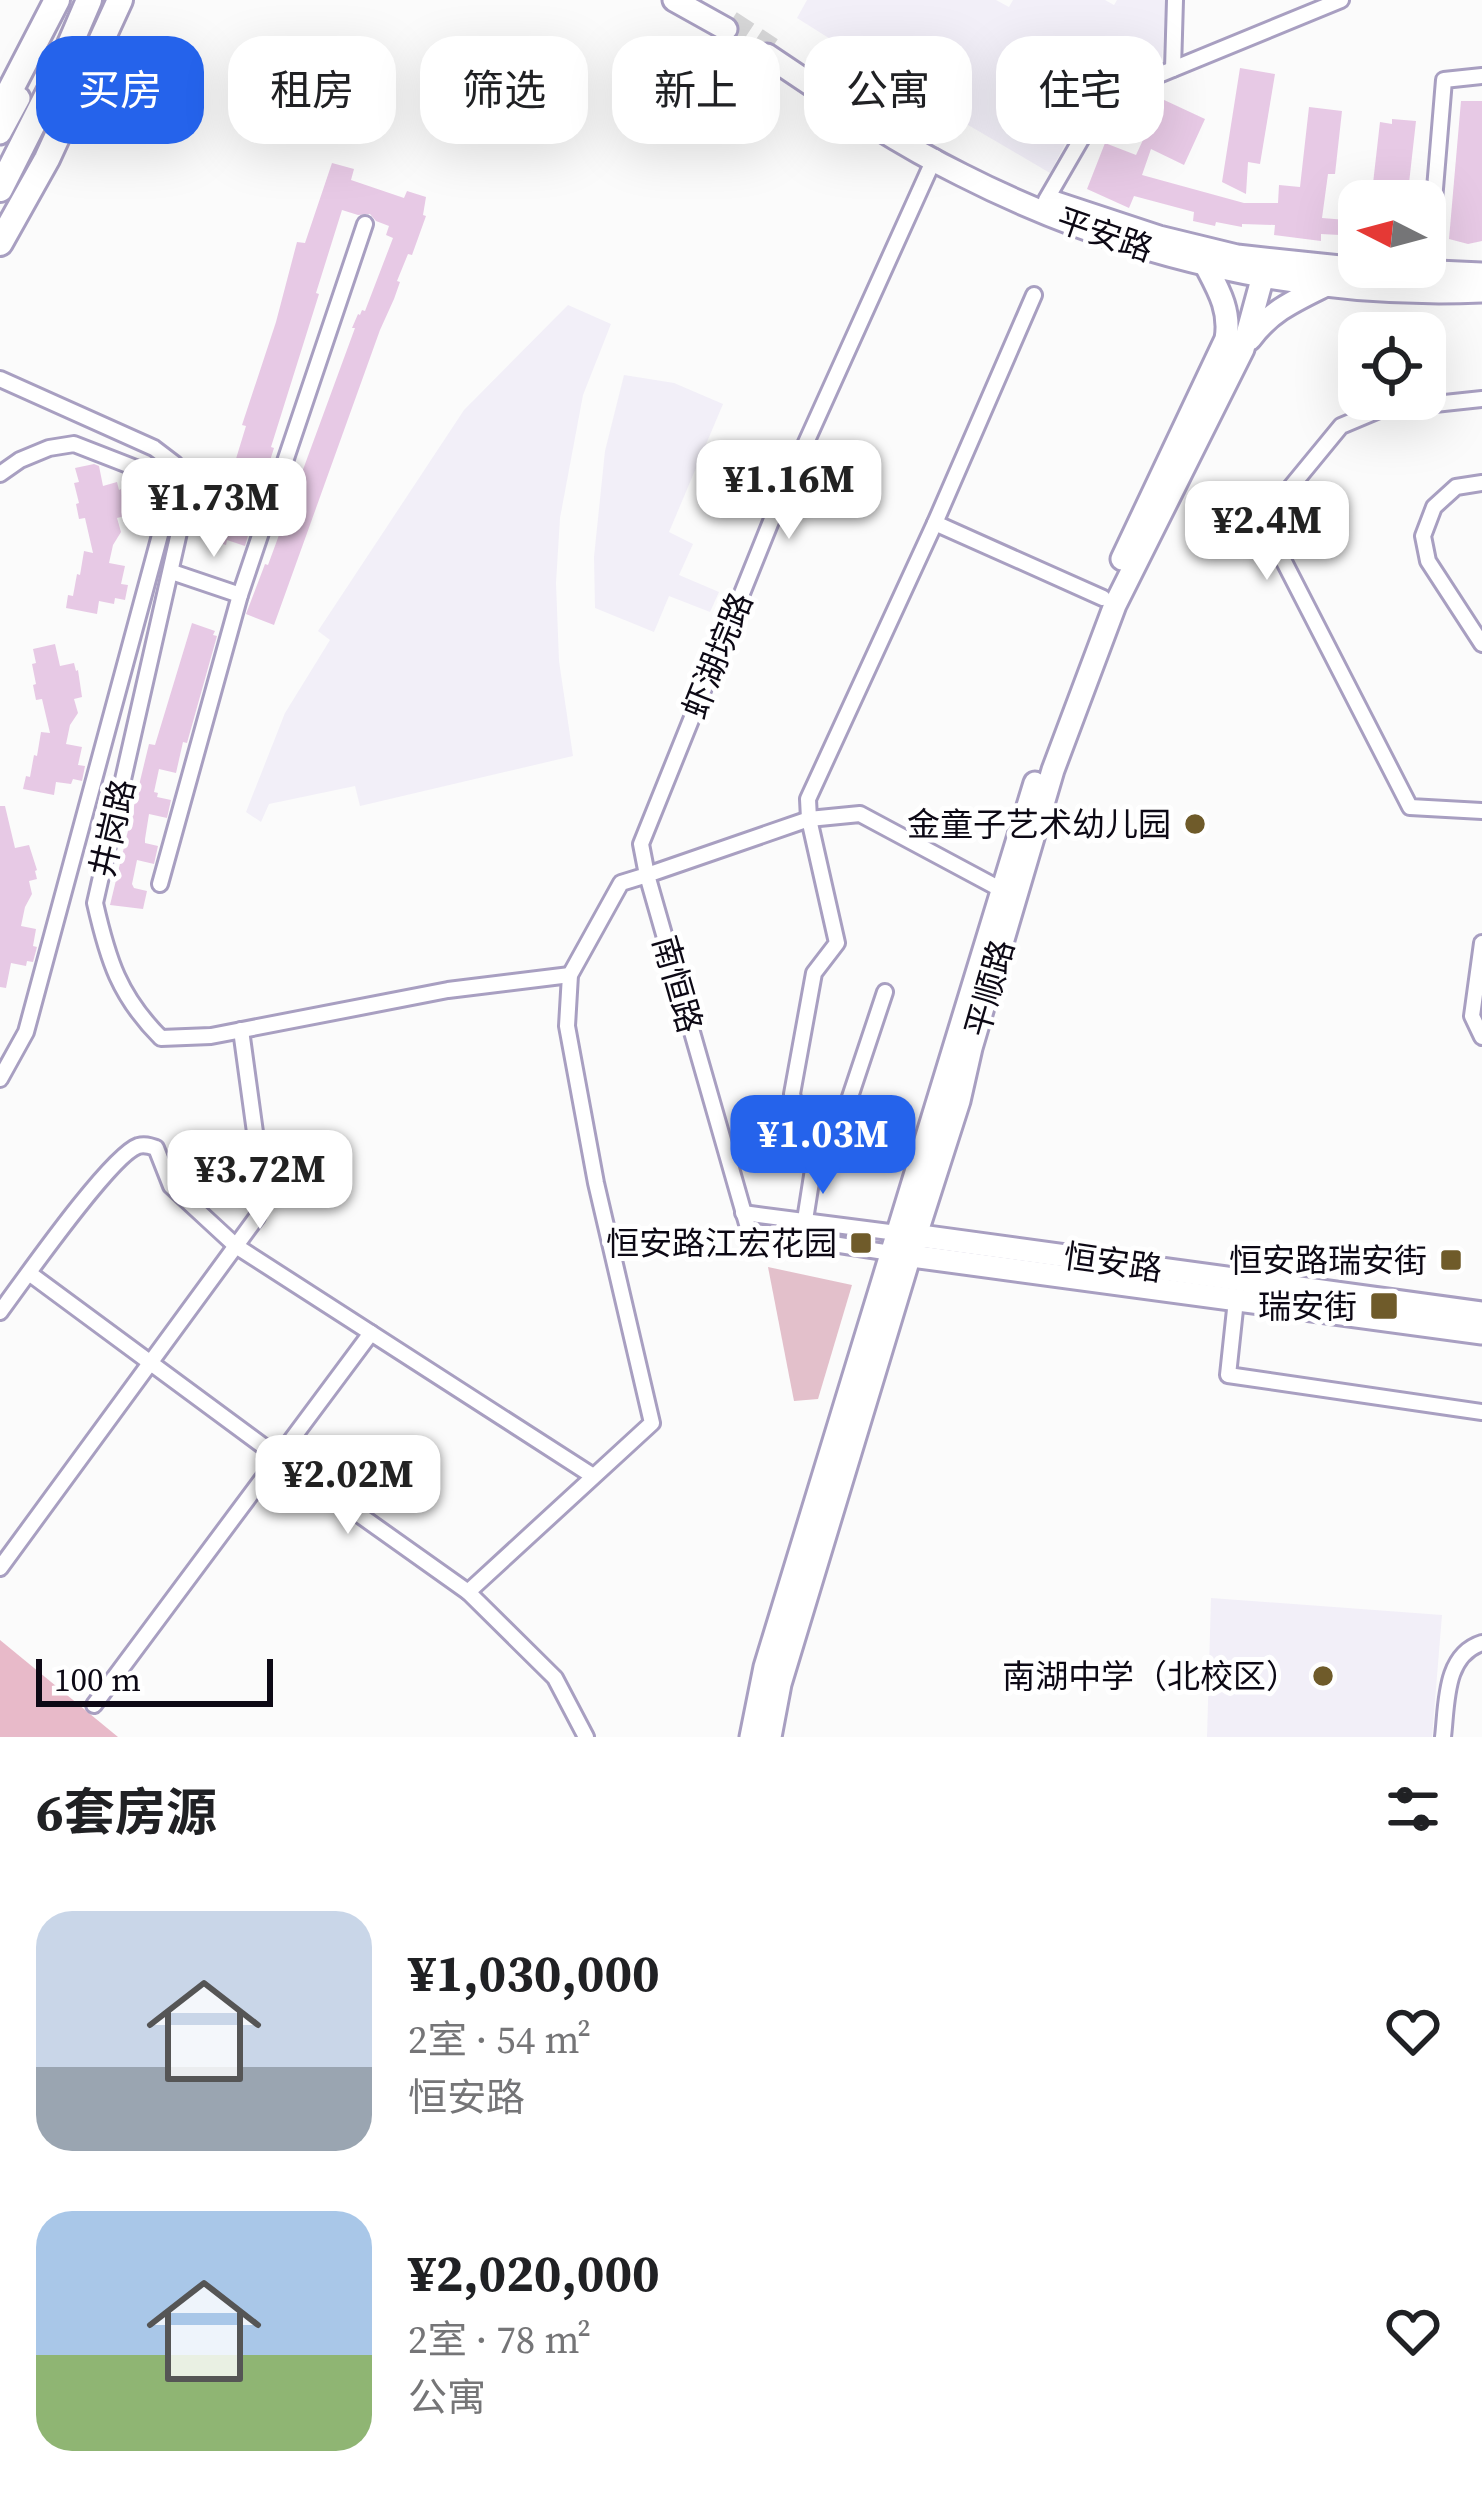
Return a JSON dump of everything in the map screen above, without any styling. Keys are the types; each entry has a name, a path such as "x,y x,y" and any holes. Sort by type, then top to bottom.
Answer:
{"highway":[{"path":"0,110 62,0"},
{"path":"0,188 89,0"},
{"path":"0,243 124,0"}],"main road":[{"path":"0,134 62,0"},
{"path":"0,259 66,141 124,0"},
{"path":"674,0 729,25 694,0"},
{"name":"平安路","path":"780,58 936,156 1024,204 1079,227 1205,264 1338,270"},
{"name":"平安路","path":"936,156 1046,200 1326,285 1426,292 1481,290"},
{"name":"平顺路","path":"770,1737 780,1684 1000,890 1067,687 1103,598 1226,339 1227,307 1205,264"},
{"name":"平顺路","path":"751,1737 765,1666 903,1244 959,1101 1053,770 1120,594 1244,350 1265,268"},
{"name":"平安路","path":"1446,279 1481,290"},
{"path":"1244,350 1265,320 1285,304 1326,285"},
{"name":"恒安路","path":"903,1244 1236,1300 1482,1333"},
{"name":"恒安路","path":"903,1244 1482,1313"}],"street":[{"path":"1173,69 1175,0"},
{"path":"1046,200 1097,112 1117,92 1341,0"},
{"path":"1436,180 1444,80 1482,76"},
{"name":"虾湖垸路","path":"647,875 641,844 776,509 936,156"},
{"path":"160,884 240,595 365,224"},
{"path":"885,992 843,1118 826,1126 798,1114 792,1094 814,973 837,943 808,799 1034,295"},
{"name":"井岗路","path":"0,379 154,448 190,484 95,903 109,958 127,999 161,1038 211,1036 448,990 569,975"},
{"path":"1482,399 1379,410 1341,426 1290,488 1273,532 1410,807 1482,811"},
{"path":"0,474 49,448 74,444 146,472 160,486 165,506 26,1032 0,1079"},
{"path":"1482,483 1456,487 1434,507 1423,536 1428,561 1482,644"},
{"path":"935,523 1103,598"},
{"path":"172,572 240,595"},
{"path":"468,1592 652,1423 596,1183 567,1026 569,975 622,883 809,819 860,814 1000,890"},
{"name":"南恒路","path":"647,875 749,1231"},
{"path":"1482,943 1472,1016 1482,1037"},
{"path":"0,1568 257,1217 263,1198 241,1030"},
{"path":"805,1220 820,1125"},
{"path":"0,1312 113,1165 138,1146 156,1148 172,1186 236,1246 593,1476"},
{"name":"恒安路","path":"743,1213 805,1220 903,1244"},
{"name":"恒安路","path":"749,1231 903,1244"},
{"path":"29,1274 468,1592 555,1678 586,1737"},
{"path":"1236,1300 1228,1375 1482,1412"},
{"path":"94,1705 370,1333"},
{"path":"1443,1737 1457,1660 1482,1642"}],"shaded area":[{"path":"807,0 996,0 1009,7 1013,0 1105,0 1114,5 1117,0 1166,0 1164,36 996,36 996,141 972,127 972,36 826,36 797,18"},
{"path":"1001,144 1065,144 1050,173"},
{"path":"568,305 611,324 583,395 560,518 559,661 573,756 360,806 355,786 269,804 261,822 246,812 285,713 330,640 318,631 464,410"},
{"path":"624,375 674,383 723,404 669,532 693,544 679,575 719,592 710,612 669,596 654,632 595,608 594,557 605,451"},
{"path":"768,1267 852,1285 818,1399 794,1401"},
{"name":"南湖中学（北校区）","path":"1211,1598 1442,1615 1432,1737 1207,1737"},
{"path":"0,1640 118,1737 0,1737"}],"building":[{"path":"1240,68 1275,74 1260,164 1248,162 1246,194 1222,182"},
{"path":"1164,100 1205,119 1184,165 1151,149 1142,175 1244,203 1278,203 1279,185 1300,187 1309,107 1342,111 1335,174 1328,174 1322,218 1338,219 1338,235 1321,234 1321,241 1274,235 1275,225 1242,227 1216,222 1215,226 1193,221 1194,212 1134,196 1129,208 1087,189 1105,144 1136,155 1141,144 1164,144"},
{"path":"1461,101 1482,101 1482,241 1468,244 1449,239"},
{"path":"1392,119 1416,121 1409,180 1373,180 1380,122 1392,124"},
{"path":"332,163 354,169 351,180 404,198 407,191 426,197 426,216 397,281 274,625 246,614 352,328 358,314 365,311 393,238 386,235 389,226 370,214 342,210 274,448 253,500 258,501 245,546 210,540 240,463 235,462 246,426 242,425 297,242 305,243"},
{"path":"99,466 103,486 117,482 121,489 125,516 117,518 121,532 109,563 125,566 121,584 128,585 125,600 99,601 97,614 66,608 84,551 93,553 85,518 79,519 75,468"},
{"path":"192,623 217,636 176,773 159,769 154,792 171,800 167,818 149,814 145,843 158,846 154,864 137,860 132,884 147,891 143,909 110,905 149,744 155,745"},
{"path":"55,644 60,666 74,663 78,670 82,697 74,699 78,713 66,744 82,747 78,765 85,766 82,781 56,782 54,795 23,789 41,732 50,733 42,699 36,700 33,649"},
{"path":"0,806 5,806 15,848 29,845 37,870 37,879 29,881 32,894 21,926 36,929 33,946 37,947 33,962 27,961 26,966 11,963 6,988 0,987"}],"tunnel":[{"path":"731,21 754,36"}],"place":[{"name":"金童子艺术幼儿园","path":"1195,824"},
{"name":"恒安路江宏花园","path":"861,1243"},
{"name":"恒安路瑞安街","path":"1451,1260"},
{"name":"瑞安街","path":"1384,1306"},
{"name":"南湖中学（北校区）","path":"1323,1676"}]}
